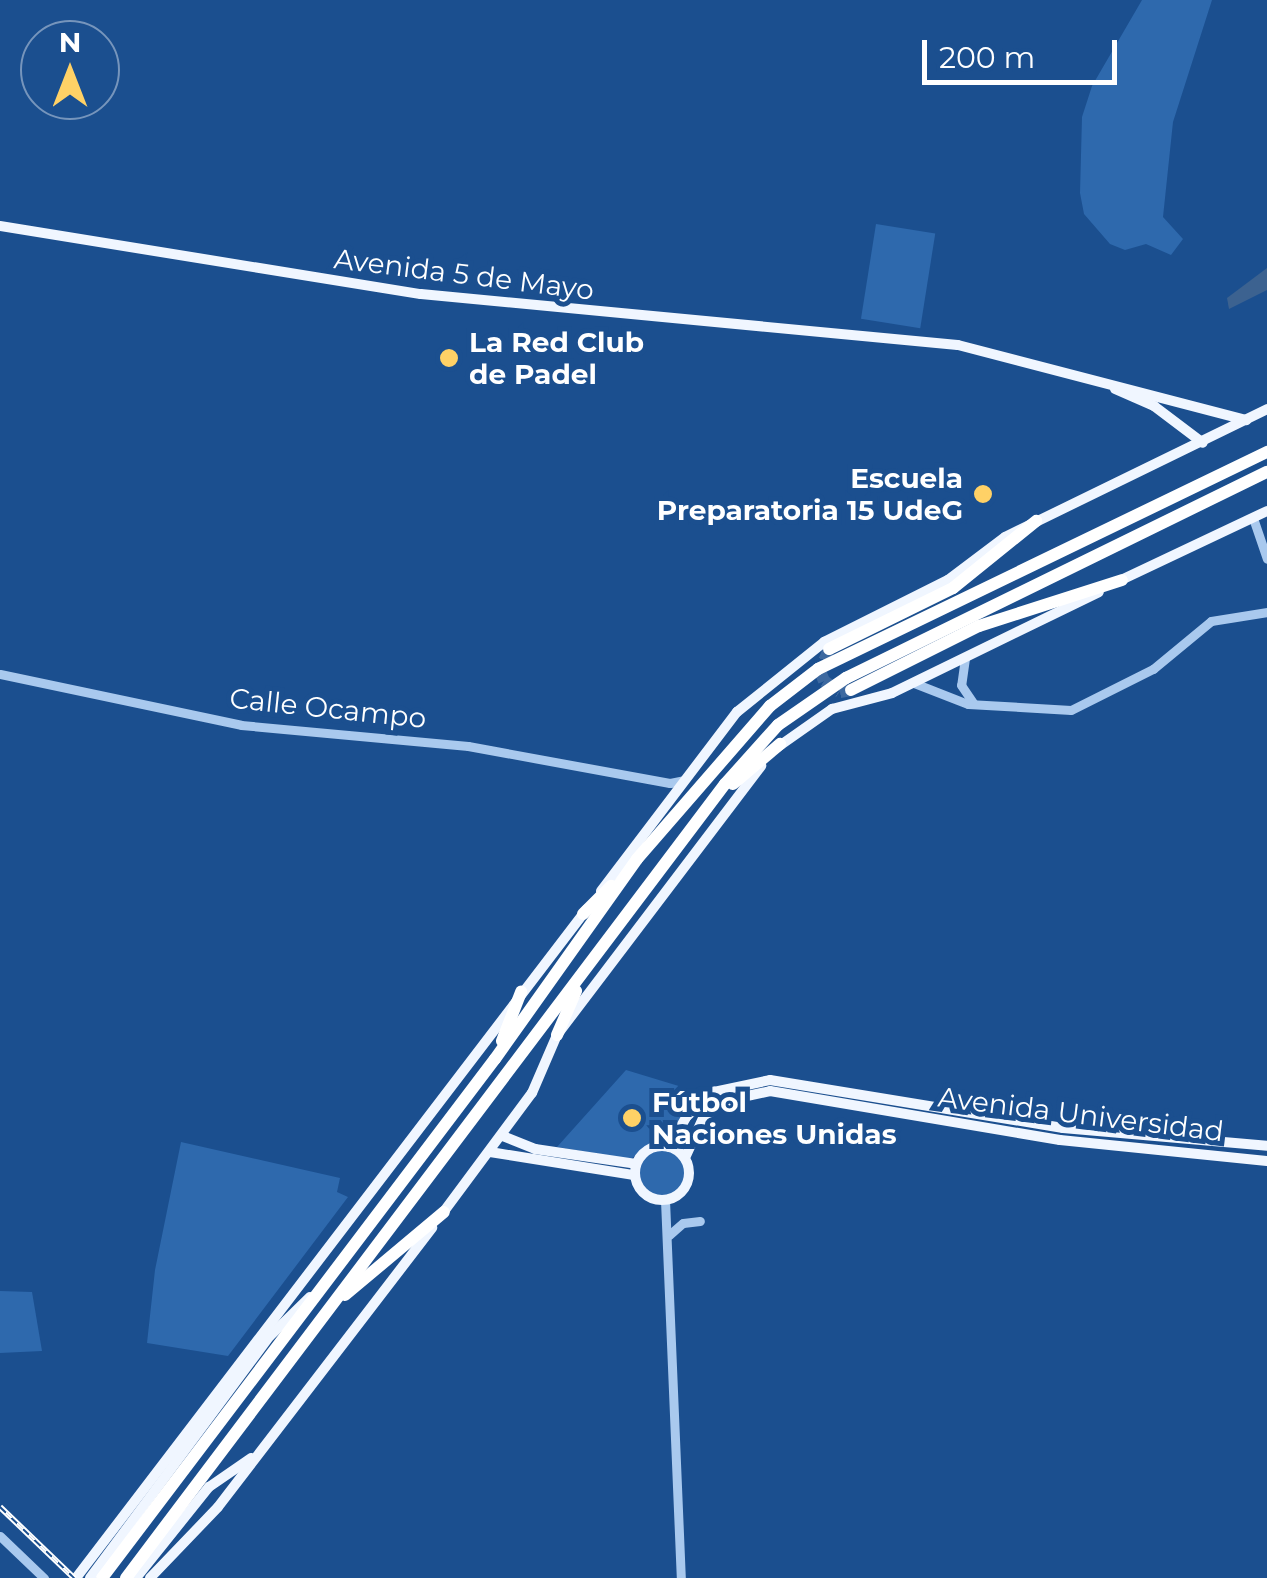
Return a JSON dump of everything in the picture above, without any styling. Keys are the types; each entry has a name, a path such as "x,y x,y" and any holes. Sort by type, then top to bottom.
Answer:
{"highway":[{"path":"102,1578 495,1060 638,859 716,761 818,669 1267,452"},
{"path":"126,1578 768,734 834,684 1267,472"},
{"path":"829,649 953,588 1036,521"},
{"path":"850,690 980,626 1122,580"},
{"path":"704,814 780,744"},
{"path":"584,914 638,859"},
{"path":"557,1035 588,967"},
{"path":"495,1060 521,992"},
{"path":"331,1306 444,1212"}],"main road":[{"name":"Avenida 5 de Mayo","path":"0,226 420,294 942,343 1006,354 1247,420"},
{"name":"Avenida 5 de Mayo","path":"925,342 1114,389 1154,406 1203,442"},
{"path":"82,1577 208,1404 736,712 824,642 948,580 1036,521 1267,409"},
{"path":"150,1578 260,1452 503,1136 553,1056 557,1035 780,744 832,709 914,683 1261,514"},
{"name":"Avenida Universidad","path":"668,1147 686,1117 714,1092 770,1080 1063,1128 1267,1146"},
{"name":"Avenida Universidad","path":"684,1158 704,1116 733,1099 770,1091 1060,1140 1267,1161"},
{"path":"503,1136 534,1149 635,1170"},
{"path":"668,1147 684,1158 686,1184 666,1200 646,1195 635,1170 645,1152 668,1147"},
{"path":"490,1152 635,1170"},
{"path":"82,1577 292,1310 319,1290"},
{"path":"208,1404 238,1380"},
{"path":"136,1578 209,1486 260,1452"}],"street":[{"path":"1261,514 1267,525"},
{"path":"1261,514 1267,559"},
{"path":"914,683 974,704 1071,710 1152,670 1201,627 1248,611 1267,609"},
{"path":"965,658 961,685 974,704"},
{"name":"Calle Ocampo","path":"0,674 241,724 468,746 684,780"},
{"path":"653,778 670,800"},
{"path":"666,1200 681,1578"},
{"path":"669,1235 683,1222 700,1221"},
{"path":"0,1536 44,1578"}],"shaded area":[{"path":"1142,0 1212,0 1173,122 1163,217 1183,239 1171,255 1146,244 1125,250 1110,244 1084,214 1080,193 1082,117 1092,86"},
{"path":"876,224 935,233 920,328 861,319"},
{"path":"1267,268 1267,290 1229,309 1227,298"},
{"name":"Fútbol Naciones Unidas","path":"626,1070 705,1094 668,1141 650,1144 631,1159 557,1147"},
{"path":"181,1142 340,1178 337,1192 348,1197 228,1356 147,1343 155,1270"},
{"path":"662,1149 679,1156 686,1173 679,1190 662,1197 645,1190 638,1173 645,1156"},
{"path":"0,1291 32,1292 42,1351 0,1353"}],"tunnel":[{"path":"829,649 820,671 824,681 840,692 851,690"}],"railway":[{"path":"0,1507 74,1578"}],"place":[{"name":"La Red Club de Padel","path":"449,358"},
{"name":"Escuela Preparatoria 15 UdeG","path":"983,494"},
{"name":"Fútbol Naciones Unidas","path":"632,1118"}]}
